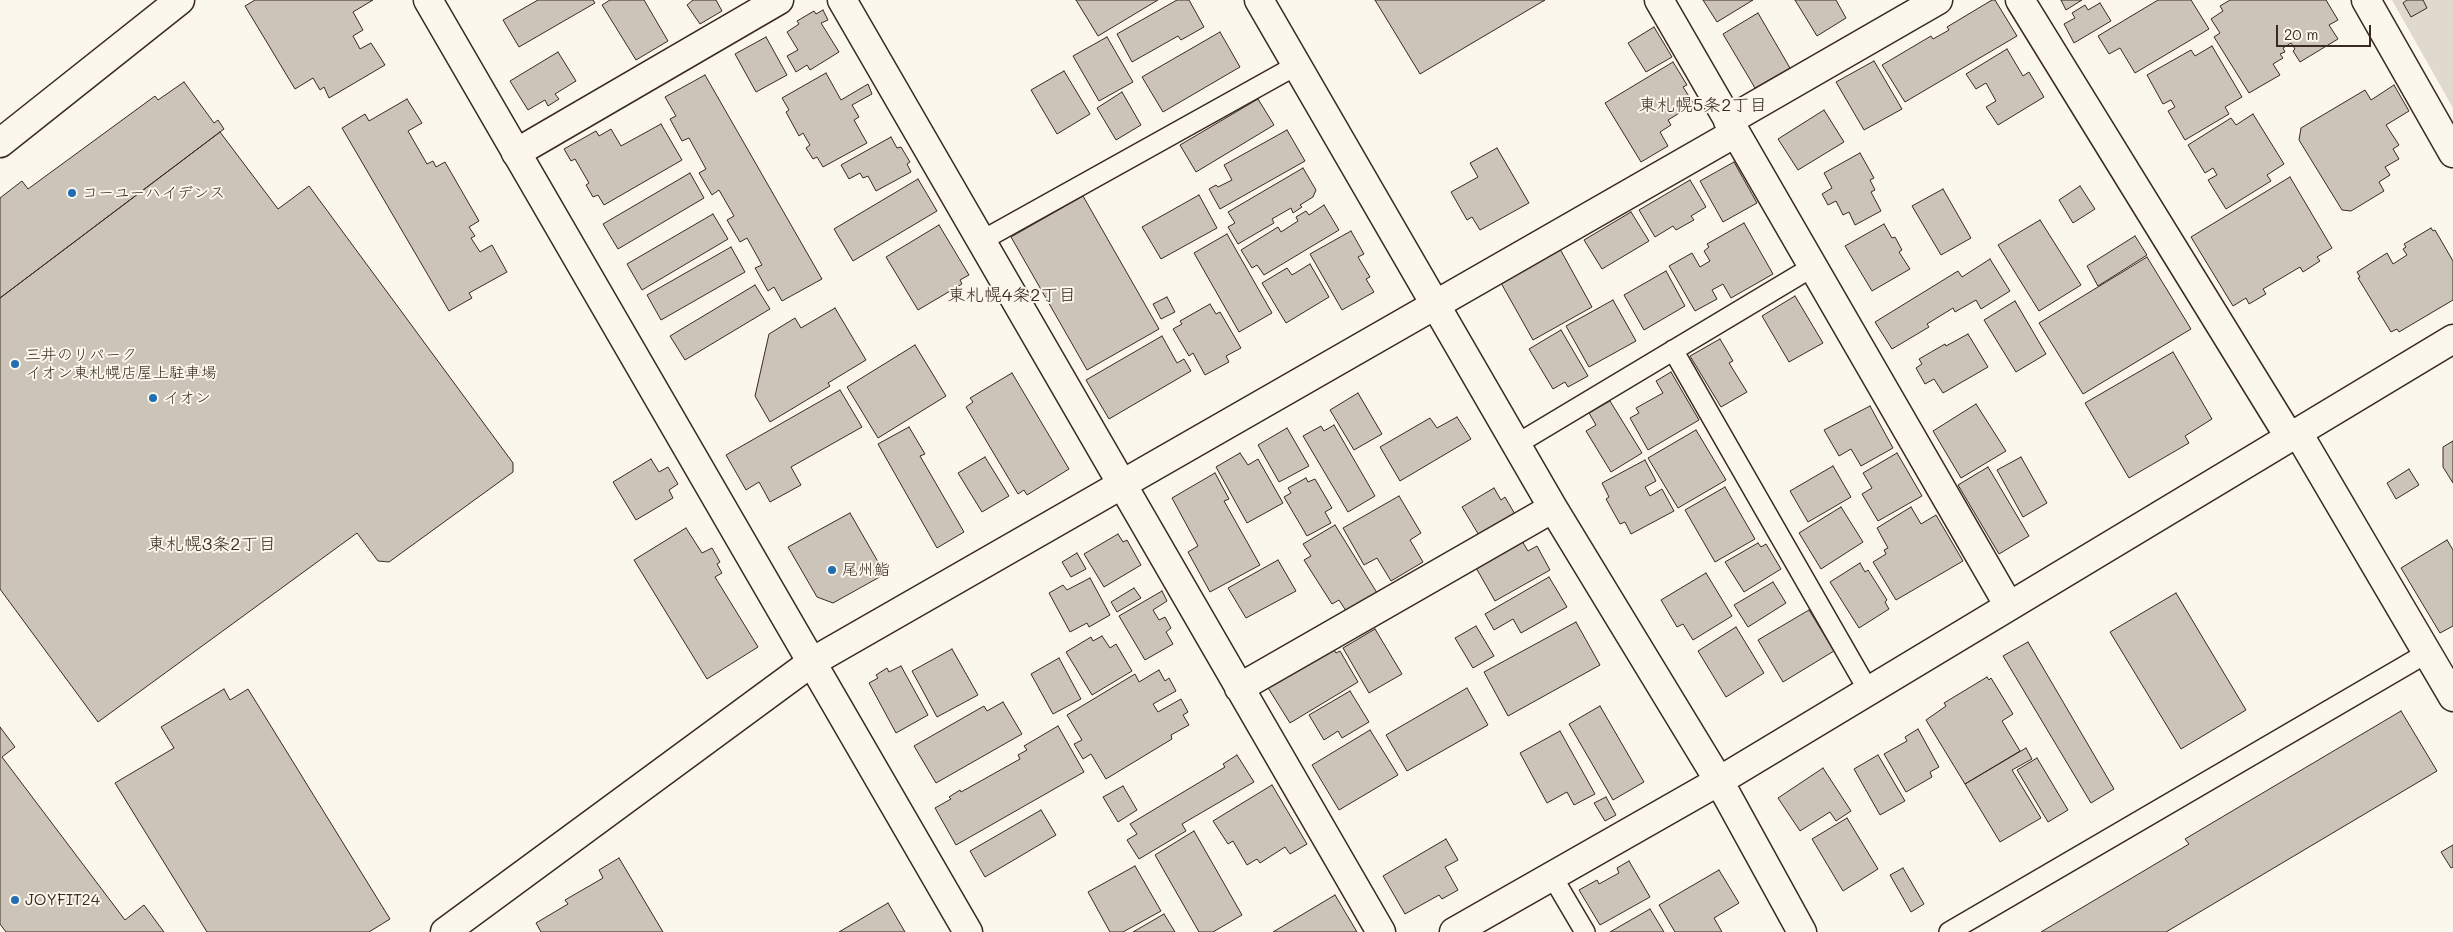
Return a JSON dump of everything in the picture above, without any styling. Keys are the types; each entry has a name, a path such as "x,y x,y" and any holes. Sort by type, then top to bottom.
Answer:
{"street":[{"path":"0,143 180,0"},
{"path":"428,0 968,932"},
{"path":"516,153 779,0"},
{"path":"842,0 1381,932"},
{"path":"1259,0 1553,508 1719,781 1802,932"},
{"path":"1659,0 2009,606"},
{"path":"445,932 812,662 1436,303 1732,127 1938,0"},
{"path":"2020,0 2294,435 2453,697"},
{"path":"2366,0 2453,153"},
{"path":"1454,932 1719,781 2453,339"},
{"path":"1239,688 1553,508"}],"lane":[{"path":"981,241 1297,64"},
{"path":"1517,444 1814,266"},
{"path":"1673,350 1868,690"},
{"path":"1949,932 2427,653"},
{"path":"1552,876 1585,932"}],"shaded area":[{"path":"2392,0 2453,0 2453,108"}],"building":[{"path":"255,0 373,0 353,12 363,30 353,36 360,49 371,43 385,65 329,98 324,87 320,90 313,78 295,89 245,6"},
{"path":"538,0 593,0 595,3 519,47 503,20"},
{"path":"610,0 644,0 668,41 636,60 602,5"},
{"path":"693,0 716,0 722,11 700,24 687,5"},
{"path":"1076,0 1158,0 1098,36"},
{"path":"1177,0 1189,0 1204,27 1181,40 1178,36 1132,62 1117,34"},
{"path":"1375,0 1545,0 1420,74"},
{"path":"1703,0 1753,0 1717,22"},
{"path":"1795,0 1836,0 1846,18 1817,36"},
{"path":"1995,0 2017,36 1905,102 1882,65 1931,36 1933,39 1949,30 1947,27"},
{"path":"2061,0 2082,0 2066,10"},
{"path":"2158,0 2191,0 2209,29 2135,73 2120,48 2109,54 2098,36"},
{"path":"2230,0 2326,0 2338,20 2329,25 2338,39 2300,62 2293,51 2295,49 2291,43 2283,48 2285,52 2280,54 2283,58 2273,64 2280,75 2249,93 2214,37 2220,33 2211,19 2223,11 2220,6"},
{"path":"2407,0 2423,0 2427,8 2411,17 2403,3"},
{"path":"2100,3 2111,21 2074,43 2064,24 2075,18 2072,13 2085,5 2088,10"},
{"path":"823,10 828,20 821,23 839,52 810,70 807,65 796,72 787,56 798,50 787,32 799,24 797,21 814,11 816,14"},
{"path":"1758,13 1790,68 1755,88 1723,34"},
{"path":"1654,27 1672,57 1646,72 1628,43"},
{"path":"1220,32 1240,67 1163,112 1142,77"},
{"path":"766,37 787,75 756,92 735,54"},
{"path":"1107,37 1133,82 1099,101 1073,56"},
{"path":"2212,46 2242,97 2225,107 2229,114 2185,140 2168,111 2175,107 2171,100 2163,104 2147,75 2191,50 2195,56"},
{"path":"2007,49 2023,76 2029,72 2044,97 1998,125 1986,107 1996,101 1986,83 1976,89 1966,74"},
{"path":"558,52 576,81 555,94 559,99 548,106 545,100 528,110 510,81"},
{"path":"1874,61 1902,109 1864,130 1836,82"},
{"path":"1673,62 1687,85 1683,87 1694,104 1668,120 1671,125 1660,132 1668,146 1641,162 1605,103"},
{"path":"1064,71 1090,114 1057,134 1031,90"},
{"path":"826,73 841,100 868,84 872,94 852,105 859,117 854,120 867,143 823,167 817,157 813,159 806,148 810,145 803,133 799,136 786,112 789,110 782,98"},
{"path":"705,75 822,279 782,301 774,287 768,291 755,268 762,265 747,238 740,242 727,220 734,216 719,190 712,195 699,173 706,169 689,138 682,141 670,119 676,116 665,97"},
{"name":"コーユーハイデンス","path":"184,82 214,123 218,120 224,129 0,298 0,198 22,181 28,189 155,96 158,100"},
{"path":"2394,85 2409,111 2386,125 2399,145 2393,149 2399,159 2385,167 2390,175 2379,182 2384,191 2351,211 2342,210 2299,140 2301,128 2365,90 2371,100"},
{"path":"1122,92 1141,125 1116,140 1097,108"},
{"path":"407,99 422,123 408,131 427,164 433,161 436,167 445,162 479,221 469,227 475,236 471,238 480,252 492,245 507,272 469,293 472,298 449,311 342,128 365,114 369,121"},
{"path":"1258,99 1274,125 1196,172 1180,145"},
{"path":"1824,110 1844,142 1798,170 1778,139"},
{"path":"2253,114 2284,164 2267,175 2271,181 2226,209 2208,180 2217,175 2213,168 2205,173 2188,145 2231,118 2236,125"},
{"path":"661,124 682,160 604,205 598,195 593,197 586,185 589,183 575,159 571,161 564,149 596,131 599,136 611,129 621,146"},
{"path":"1287,130 1305,161 1220,209 1209,189 1232,180 1224,165"},
{"path":"220,132 278,209 309,186 513,463 513,472 389,562 378,561 357,533 98,722 0,589 0,298"},
{"path":"891,137 897,148 901,147 910,162 907,164 911,172 876,191 868,176 863,178 860,173 849,179 841,165"},
{"path":"1497,148 1529,203 1480,230 1472,217 1467,220 1451,192 1478,177 1470,163"},
{"path":"1860,153 1874,178 1870,180 1875,190 1871,192 1881,211 1855,225 1849,212 1843,215 1836,201 1828,205 1822,194 1832,188 1824,173"},
{"path":"1734,162 1757,203 1723,222 1700,181"},
{"path":"1303,168 1316,190 1313,197 1300,205 1302,207 1293,213 1291,208 1272,219 1274,223 1238,244 1228,227 1235,223 1228,212"},
{"path":"690,173 704,198 618,249 603,224"},
{"path":"2290,177 2332,248 2317,257 2320,261 2303,272 2300,267 2263,289 2266,294 2249,304 2246,298 2233,306 2191,237"},
{"path":"918,179 937,211 853,261 834,229"},
{"path":"1690,180 1706,207 1691,216 1694,220 1676,230 1673,226 1655,237 1639,210"},
{"path":"2080,186 2095,209 2073,223 2059,200"},
{"path":"1943,189 1971,238 1941,255 1912,206"},
{"path":"1199,195 1217,228 1161,259 1142,227"},
{"path":"1083,196 1159,329 1087,370 1011,237"},
{"path":"1324,205 1339,230 1264,275 1257,265 1252,268 1241,250 1278,227 1281,232 1298,221 1296,217 1306,211 1309,215"},
{"path":"1631,212 1649,241 1602,269 1584,240"},
{"path":"713,214 728,239 642,290 627,264"},
{"path":"2040,220 2081,285 2039,311 1998,245"},
{"path":"1744,223 1773,274 1731,298 1723,284 1712,290 1717,299 1695,311 1669,266 1692,253 1700,267 1710,261 1704,251 1709,247 1707,244"},
{"path":"1884,224 1892,238 1895,237 1902,250 1899,252 1910,269 1872,291 1845,246"},
{"path":"939,225 969,275 960,280 962,284 918,310 886,257"},
{"path":"2431,228 2433,231 2435,230 2453,261 2453,300 2399,332 2397,329 2391,332 2358,278 2360,277 2357,272 2387,253 2393,264 2407,255 2403,249 2406,247 2404,244"},
{"path":"1351,231 1364,254 1358,257 1370,277 1366,279 1374,292 1342,310 1310,254"},
{"path":"1227,234 1272,313 1239,332 1194,253"},
{"path":"2135,236 2147,255 2098,286 2087,266"},
{"path":"731,247 745,272 661,320 647,295"},
{"path":"1560,249 1592,307 1533,340 1501,283"},
{"path":"2147,257 2191,329 2083,394 2039,323"},
{"path":"1990,259 2010,291 1981,309 1976,300 1955,312 1953,308 1927,324 1929,327 1892,349 1875,322 1958,271 1962,277"},
{"path":"1310,264 1329,297 1286,323 1262,283 1287,268 1292,275"},
{"path":"1666,271 1685,306 1644,330 1624,295"},
{"path":"755,285 770,309 685,360 670,336"},
{"path":"1795,296 1823,343 1789,362 1762,316"},
{"path":"1167,297 1175,312 1161,319 1153,304"},
{"path":"1613,300 1636,341 1589,367 1566,326"},
{"path":"2015,301 2046,354 2016,372 1984,320"},
{"path":"1210,304 1216,314 1220,312 1241,348 1226,356 1229,362 1205,375 1193,353 1189,356 1173,329 1182,324 1180,321"},
{"path":"835,308 866,360 828,383 830,386 770,422 755,396 769,334 795,318 801,328"},
{"path":"1561,330 1588,376 1568,387 1565,382 1553,389 1529,349"},
{"path":"1968,334 1988,367 1943,393 1934,379 1925,384 1916,368 1922,364 1919,359 1945,344 1946,346"},
{"path":"1162,336 1177,363 1184,359 1191,371 1109,419 1086,380"},
{"path":"1720,339 1733,361 1729,363 1747,392 1721,407 1690,356"},
{"path":"915,345 946,396 878,438 847,387"},
{"path":"2173,352 2212,419 2185,436 2189,443 2129,478 2085,403"},
{"path":"1671,372 1699,420 1648,450 1630,418 1639,413 1636,408 1663,393 1656,381"},
{"path":"1012,373 1069,469 1027,495 1024,490 1018,494 966,407 973,402 970,398"},
{"path":"840,390 862,427 791,467 801,485 770,502 759,482 746,490 726,455"},
{"path":"1358,393 1382,434 1354,450 1330,410"},
{"path":"1610,401 1642,453 1611,472 1586,431 1596,425 1589,413"},
{"path":"1976,404 2006,451 1961,478 1933,431"},
{"path":"1870,406 1893,448 1861,466 1851,449 1839,456 1824,430"},
{"path":"1457,417 1471,439 1400,481 1380,447 1430,418 1437,428"},
{"path":"1334,425 1375,496 1348,512 1303,436 1321,426 1324,431"},
{"path":"909,427 925,454 920,456 964,532 937,548 878,444"},
{"path":"1287,428 1309,466 1279,482 1258,445"},
{"path":"1696,430 1726,480 1678,508 1648,458"},
{"path":"2453,441 2453,483 2443,467 2443,447"},
{"path":"1240,453 1248,465 1258,459 1283,503 1247,523 1216,467"},
{"path":"1897,453 1922,496 1878,521 1862,494 1872,488 1863,473"},
{"path":"985,457 1009,496 982,512 958,473"},
{"path":"2021,457 2047,503 2023,517 1997,470"},
{"path":"651,459 659,472 668,467 678,484 669,490 673,498 636,520 613,482"},
{"path":"1645,460 1656,481 1645,487 1650,496 1662,489 1674,511 1631,534 1625,522 1620,524 1606,499 1609,497 1602,483"},
{"path":"1833,466 1851,497 1808,522 1790,491"},
{"path":"1988,467 2029,536 1999,554 1958,485"},
{"path":"2409,469 2419,485 2396,499 2387,483"},
{"path":"1215,473 1229,499 1224,501 1260,565 1210,592 1188,552 1198,546 1172,498"},
{"path":"1306,478 1308,482 1315,479 1332,508 1325,512 1331,523 1307,536 1284,497 1291,493 1288,488"},
{"path":"1725,487 1755,539 1715,562 1685,510"},
{"path":"1494,488 1501,500 1505,497 1516,516 1480,537 1462,507"},
{"path":"1399,496 1421,533 1410,540 1423,562 1391,581 1377,558 1364,565 1343,528"},
{"path":"1841,507 1863,542 1821,569 1799,533"},
{"path":"1911,507 1921,524 1936,515 1963,561 1896,600 1873,562 1886,554 1884,550 1888,548 1877,528"},
{"path":"850,513 885,574 833,603 817,597 788,547"},
{"path":"1335,525 1379,596 1348,614 1339,600 1332,604 1304,560 1311,556 1303,544"},
{"path":"686,528 702,553 712,548 720,562 717,564 722,573 715,577 758,647 707,679 634,560"},
{"path":"1118,534 1123,542 1127,540 1141,565 1104,587 1084,554"},
{"path":"2447,540 2453,550 2453,626 2440,633 2401,568"},
{"path":"1522,541 1528,551 1537,546 1550,570 1495,601 1475,566"},
{"path":"1758,543 1761,547 1766,544 1781,569 1744,592 1725,562"},
{"path":"1077,553 1086,569 1071,577 1062,562"},
{"path":"1278,560 1296,591 1246,618 1228,588"},
{"path":"1860,563 1865,572 1868,570 1887,600 1885,602 1889,609 1859,628 1830,582"},
{"path":"1706,573 1732,616 1693,640 1683,624 1677,627 1661,600"},
{"path":"1549,577 1567,607 1521,633 1513,619 1494,630 1485,614"},
{"path":"1090,578 1110,615 1089,627 1087,623 1070,632 1049,593 1063,585 1067,590"},
{"path":"1773,582 1786,603 1748,627 1734,605"},
{"path":"1134,588 1141,598 1117,612 1111,602"},
{"path":"1162,591 1167,601 1153,610 1159,620 1165,617 1171,628 1166,632 1173,644 1145,660 1119,616"},
{"path":"2176,593 2246,710 2181,749 2110,632"},
{"path":"1809,610 1834,651 1783,682 1758,640"},
{"path":"1576,622 1600,665 1508,716 1484,672"},
{"path":"1476,626 1494,656 1473,668 1455,638"},
{"path":"1736,627 1764,673 1726,697 1698,651"},
{"path":"1375,629 1402,674 1369,693 1343,648"},
{"path":"1102,636 1110,648 1116,644 1132,671 1092,695 1066,652 1091,637 1093,641"},
{"path":"2028,642 2114,789 2091,803 2003,656"},
{"path":"1330,644 1336,653 1340,651 1358,682 1290,723 1265,683"},
{"path":"952,649 978,695 937,717 912,671"},
{"path":"1059,658 1081,699 1053,714 1031,674"},
{"path":"901,666 928,715 896,733 869,683 878,678 876,675 887,668 889,672"},
{"path":"1159,670 1165,681 1169,678 1176,691 1153,704 1158,712 1181,699 1188,712 1183,715 1189,725 1171,735 1172,739 1106,779 1091,754 1083,759 1074,744 1082,740 1067,715 1135,674 1139,682"},
{"path":"1987,677 1989,680 1991,678 2013,714 2002,721 2020,751 1965,784 1926,720 1946,706 1944,703"},
{"path":"1467,688 1488,725 1407,771 1386,735"},
{"path":"224,689 230,700 248,689 390,919 369,932 207,932 115,783 174,748 161,727"},
{"path":"1350,691 1369,722 1342,738 1338,731 1324,740 1309,715"},
{"path":"1003,702 1022,734 936,783 914,746 984,706 987,711"},
{"path":"1600,706 1644,782 1613,800 1569,724"},
{"path":"2401,711 2437,771 2166,932 2041,932 2189,844 2185,839"},
{"path":"1058,726 1084,772 956,845 935,808 951,799 949,797 960,790 961,792 1020,759 1018,755 1027,750 1024,746"},
{"path":"0,727 15,747 2,757 125,920 144,905 164,932 6,932 0,924"},
{"path":"1918,729 1939,767 1930,772 1932,777 1906,792 1884,754 1907,741 1905,737"},
{"path":"1370,730 1398,775 1339,810 1312,765"},
{"path":"1560,731 1595,794 1574,805 1567,792 1547,803 1520,753"},
{"path":"2026,748 2032,759 2012,770 2041,818 2000,842 1965,784"},
{"path":"1237,755 1254,782 1182,824 1186,831 1139,859 1127,840 1137,834 1130,824 1225,767 1223,764"},
{"path":"1878,755 1905,801 1880,815 1854,769"},
{"path":"2037,758 2068,810 2048,822 2017,770"},
{"path":"1823,768 1851,811 1836,821 1830,812 1800,831 1778,798"},
{"path":"1272,785 1307,844 1290,854 1285,847 1260,863 1257,859 1247,865 1233,841 1228,844 1213,821"},
{"path":"1123,786 1137,810 1118,822 1103,797"},
{"path":"1606,797 1616,815 1605,821 1594,803"},
{"path":"1041,810 1056,835 985,877 970,851"},
{"path":"1847,818 1878,869 1843,891 1812,839"},
{"path":"1194,831 1242,915 1213,932 1199,932 1155,855"},
{"path":"1446,839 1458,860 1445,867 1458,890 1442,899 1439,895 1405,914 1383,876"},
{"path":"2453,845 2453,867 2451,868 2441,852"},
{"path":"619,858 663,932 541,932 536,923 568,904 565,900 603,878 599,870"},
{"path":"1629,861 1650,897 1600,925 1579,890 1597,880 1599,884 1619,873 1617,868"},
{"path":"1135,866 1161,911 1123,932 1110,932 1088,892"},
{"path":"1903,868 1924,904 1911,912 1890,875"},
{"path":"1719,870 1739,903 1714,918 1722,932 1675,932 1659,905"},
{"path":"1335,895 1357,932 1273,932"},
{"path":"888,903 905,932 839,932"},
{"path":"1650,909 1664,932 1610,932"},
{"path":"1164,914 1175,932 1133,932"}],"place":[{"name":"コーユーハイデンス","path":"72,193"},
{"name":"三井のリパーク イオン東札幌店屋上駐車場","path":"15,364"},
{"name":"イオン","path":"153,398"},
{"name":"尾州鮨","path":"832,570"},
{"name":"JOYFIT24","path":"15,900"}],"district":[{"name":"東札幌5条2丁目","path":"1703,105"},
{"name":"東札幌4条2丁目","path":"1012,295"},
{"name":"東札幌3条2丁目","path":"212,544"}]}
